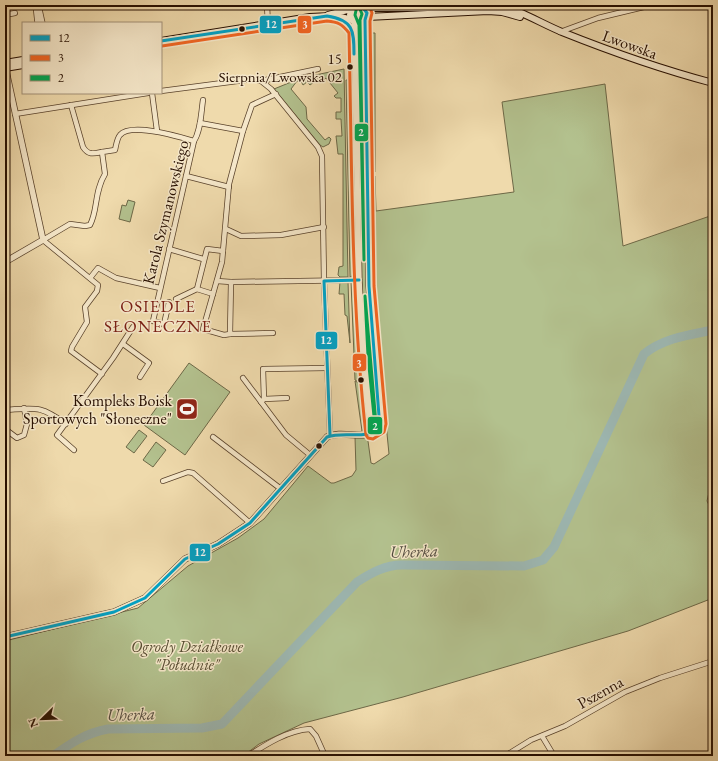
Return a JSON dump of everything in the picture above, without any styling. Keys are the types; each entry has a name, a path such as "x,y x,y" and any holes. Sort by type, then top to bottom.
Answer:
{"main road":[{"name":"Lwowska","path":"353,21 359,23 376,12 460,8 482,5"},
{"name":"Lwowska","path":"494,5 516,8 522,15 560,32 660,69 713,83"},
{"path":"162,41 338,14 352,6"},
{"path":"352,6 350,15 353,21"},
{"path":"365,6 366,18"},
{"name":"Lwowska","path":"365,6 376,12 460,8 502,12 540,22"},
{"path":"338,14 353,21"},
{"path":"5,63 22,60"},
{"path":"5,67 22,65"}],"street":[{"path":"37,5 38,22"},
{"path":"37,5 42,22"},
{"path":"267,5 268,25"},
{"path":"560,32 598,18 652,5"},
{"name":"Lwowska","path":"502,12 516,8"},
{"path":"366,32 376,12"},
{"path":"5,15 15,13"},
{"path":"338,14 346,21 354,32"},
{"path":"5,637 114,612 146,598 185,559 218,544 250,523 310,455 330,435 371,434 380,429 381,424 369,286 366,18"},
{"path":"353,21 362,356 371,434"},
{"path":"5,67 43,240 97,284 98,290 86,307 87,322 71,351 102,374"},
{"path":"162,91 252,79 261,81 318,69"},
{"path":"261,81 276,94 312,138 320,152 324,227 325,318 330,435"},
{"path":"15,114 142,94"},
{"path":"152,94 157,131"},
{"path":"273,333 224,335 203,329 217,281 226,229 229,187 243,131 252,105 276,94"},
{"name":"Karola Szymanowskiego","path":"169,302 164,324 153,321 194,141 200,123 203,100"},
{"path":"71,105 82,147 90,154 115,150 119,136 124,132 157,131 194,141"},
{"path":"200,123 243,131"},
{"path":"5,262 70,224 85,226 90,225 93,219 100,181 105,174 102,152"},
{"path":"186,176 229,187"},
{"path":"226,229 241,236 281,235 324,227"},
{"path":"197,289 206,248 223,251"},
{"path":"169,249 203,259"},
{"path":"90,278 98,268 116,278 160,288"},
{"path":"217,281 359,280"},
{"path":"230,334 231,282"},
{"path":"176,299 197,289 213,294"},
{"path":"325,318 331,318"},
{"path":"74,450 57,435 102,374 133,327"},
{"path":"123,344 149,363 140,377"},
{"path":"263,400 263,369 327,368"},
{"path":"243,378 263,400 286,435 310,455"},
{"path":"263,400 287,398"},
{"path":"328,398 334,398"},
{"path":"5,410 33,407 51,413 66,424"},
{"path":"5,429 17,438 24,435 27,424 24,408"},
{"path":"213,437 281,489"},
{"path":"163,481 188,472 193,473 250,523"},
{"name":"Pszenna","path":"505,756 542,736 566,726 625,692 660,678 713,661"},
{"path":"248,756 265,745 301,730 310,729 316,736 325,756"},
{"path":"542,736 554,756"}],"green space":[{"path":"356,33 362,33 367,299 378,419 376,426 371,403 362,303"},
{"path":"370,33 375,33 375,172 370,168"},
{"path":"344,69 348,277 340,277 338,275 339,267 343,266 343,154 338,154 336,136 342,136 341,119 336,119 336,112 341,112 341,98 336,98 334,96 338,93 326,78 322,81 319,78 314,78 314,82 310,85 307,82 303,85 301,81 297,81 291,89 306,107 307,119 325,140 329,137 331,139 329,144 323,147 274,89 301,78"},
{"path":"346,80 350,80 353,109 356,270 354,275 350,277"},
{"name":"Ogrody Działkowe \"Południe\"","path":"605,84 623,246 713,215 713,475 707,501 713,513 713,598 628,631 403,697 304,723 259,744 243,756 6,756 5,641 138,608 188,566 238,538 264,519 308,466 331,483 352,476 356,470 355,437 364,437 368,441 371,463 374,464 389,454 381,373 377,360 372,285 370,173 375,176 376,211 514,192 502,102"},
{"path":"128,200 135,202 130,222 119,219 122,205 126,206"},
{"path":"340,282 348,282 350,343 347,316 345,315 344,294 339,294"},
{"path":"351,282 356,288 359,382 355,380"},
{"name":"Kompleks Boisk Sportowych \"Słoneczne\"","path":"189,363 230,392 185,455 144,425"},
{"path":"355,381 361,384 366,423 362,431"},
{"path":"139,430 147,436 134,453 126,447"},
{"path":"156,442 166,450 153,467 143,460"}],"waterway":[{"name":"Uherka","path":"53,756 79,739 108,729 202,728 222,724 357,582 378,570 396,565 524,566 543,560 554,547 644,354 668,341 713,330"}],"transit line":[{"name":"12","path":"5,637 114,612 145,598 185,559 218,544 250,523 327,437 334,435 368,434 380,429 369,286 365,20 367,13 361,5"},
{"name":"3","path":"162,46 327,21 340,24 349,33 353,234 357,334 366,435 368,438 373,439 384,432 386,424 374,286 370,21 372,13 369,5"},
{"name":"2","path":"357,6 355,15 359,25 364,260 360,20 362,14 359,7"},
{"name":"12","path":"162,41 327,16 347,23 352,32 354,54"},
{"name":"12","path":"330,435 324,281 359,280"},
{"name":"2","path":"365,296 376,424 375,426 368,356 365,296"}],"place":[{"name":"15 Sierpnia/Lwowska 02","path":"350,67"},
{"name":"Kompleks Boisk Sportowych \"Słoneczne\"","path":"187,409"}],"district":[{"name":"OSIEDLE SŁONECZNE","path":"158,316"}]}
